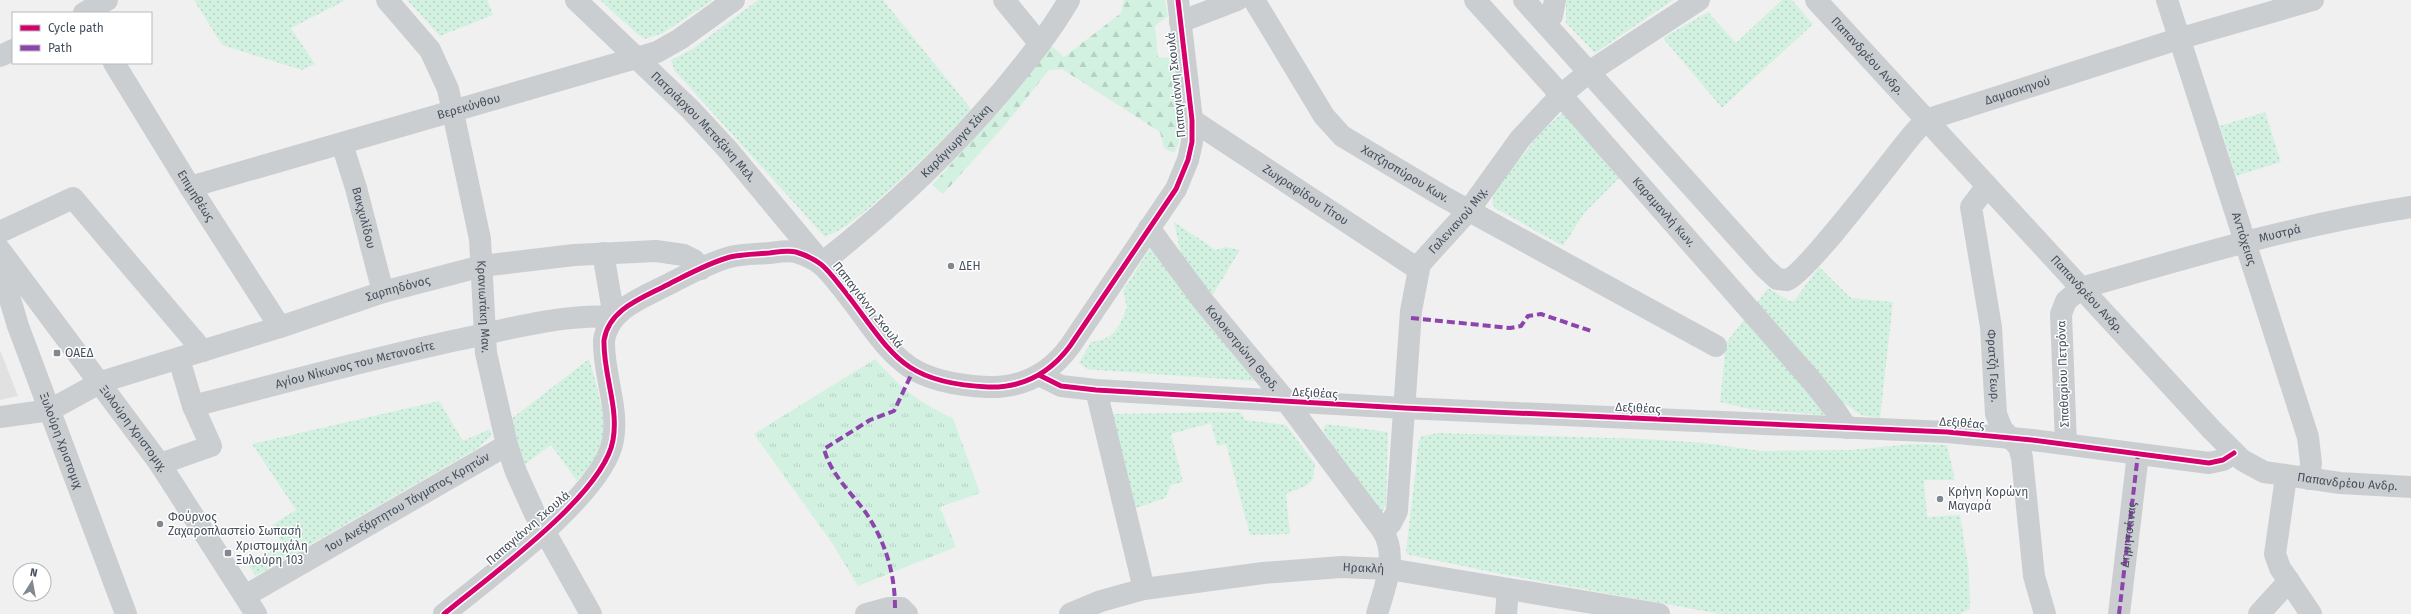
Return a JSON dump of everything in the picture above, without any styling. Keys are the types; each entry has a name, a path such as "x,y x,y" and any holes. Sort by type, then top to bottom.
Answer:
{"street":[{"path":"76,0 83,12"},
{"path":"86,12 106,0"},
{"name":"Κρανιωτάκη Μαν.","path":"387,0 430,50 444,77 454,112 480,239 484,334 490,374 507,445 519,480 544,530 591,614"},
{"name":"Πατριάρχου Μεταξάκη Μελ.","path":"576,0 638,59 729,151 822,263"},
{"name":"Βερεκύνθου","path":"190,187 638,59 669,46 734,0"},
{"path":"1004,0 1040,44"},
{"name":"Καράγιωργα Σάκη","path":"822,263 889,209 930,171 983,114 1040,44 1069,0"},
{"name":"Παπαγιάννη Σκουλά","path":"444,614 544,530 588,488 605,463 611,449 614,424 604,346 607,328 614,317 642,297 701,268 732,257 790,251 822,263 899,361 913,371 927,378 992,387 1017,384 1040,375 1064,354 1176,190 1184,172 1191,150 1192,120 1178,0"},
{"path":"1180,22 1237,0"},
{"name":"Χατζησπύρου Κων.","path":"1254,0 1317,105 1337,132 1374,156 1469,210 1716,346"},
{"name":"Καραμανλή Κων.","path":"1475,0 1561,95 1826,398 1847,428"},
{"path":"1524,0 1589,72"},
{"path":"1545,23 1552,16 1555,0"},
{"name":"Γαλενιανού Μιχ.","path":"1383,530 1391,523 1396,511 1411,311 1418,269 1428,254 1469,210 1520,139 1561,95 1589,72 1699,0"},
{"name":"Παπανδρέου Ανδρ.","path":"1816,0 2234,453 2259,470 2286,477 2411,487"},
{"name":"Αντιόχειας","path":"2167,0 2308,437 2311,463 2309,479"},
{"name":"Δαμασκηνού","path":"1589,72 1764,267 1777,279 1787,280 1799,273 1912,135 1927,121 1957,108 2178,38 2313,0"},
{"path":"0,56 12,50"},
{"name":"Επιμηθέως","path":"115,64 190,187 280,327"},
{"name":"Ζωγραφίδου Τίτου","path":"1192,120 1418,269"},
{"name":"Βακχυλίδου","path":"342,144 356,188 382,292"},
{"name":"Φρατζή Γεωρ.","path":"1986,186 1972,207 1991,327 1996,414 2000,426 2008,437 2019,447 2022,458 2034,576 2045,614"},
{"path":"0,232 73,198 203,351"},
{"name":"Μυστρά","path":"2081,288 2245,242 2355,216 2411,207"},
{"name":"Κολοκοτρώνη Θεοδ.","path":"1150,228 1203,301 1286,401 1383,530 1391,550 1389,569 1377,614"},
{"name":"Σαρπηδόνος","path":"50,410 101,382 280,327 382,292 482,266 537,258 656,251 679,253 689,257 701,268"},
{"path":"603,253 614,317"},
{"name":"Ξυλούρη Χριστομιχ.","path":"5,258 101,382 160,464 256,614"},
{"name":"Ξυλούρη Χριστομιχ","path":"5,258 11,303 126,614"},
{"name":"Σπαθαρίου Πετρόνα","path":"2066,444 2061,314 2066,301 2081,288"},
{"name":"Αγίου Νίκωνος του Μετανοείτε","path":"193,406 484,334 577,318 614,317"},
{"path":"160,464 211,446 193,406 179,359"},
{"name":"Δεξιθέας","path":"1040,375 1061,386 1096,390 1404,408 1947,432 2066,444 2209,464 2223,460 2234,453"},
{"path":"1096,390 1144,589"},
{"path":"0,417 50,410"},
{"name":"1ου Ανεξάρτητου Τάγματος Κρητών","path":"245,596 507,445"},
{"name":"Δημητσάνας","path":"2119,614 2138,454"},
{"path":"2286,477 2275,554 2280,568 2311,614"},
{"name":"Ηρακλή","path":"1070,614 1101,601 1144,589 1309,568 1358,567 1389,569 1508,589 1620,611 1659,614"},
{"path":"2259,614 2289,581"},
{"path":"1506,614 1508,589"},
{"path":"866,614 895,608 901,608 907,614"}],"shaded area":[{"path":"0,350 18,396 0,400"}],"green space":[{"path":"194,0 346,0 291,28 315,64 302,70 222,45"},
{"path":"407,0 487,0 493,15 440,36"},
{"path":"600,0 713,0 663,33 645,39 637,34"},
{"path":"758,0 883,0 971,109 930,152 871,206 843,228 825,237 674,70 671,60 691,50"},
{"path":"1124,0 1165,0 1168,16 1155,26 1158,57 1172,58 1179,93 1181,132 1179,143 1174,153 1164,148 1160,132 1062,69 1049,70 1005,125 943,194 932,185 1006,104 1052,46 1064,57 1121,13"},
{"path":"1566,0 1673,0 1595,53 1566,23"},
{"path":"1782,0 1792,0 1813,24 1722,108 1663,38 1708,12 1736,43"},
{"path":"1564,112 1619,178 1585,212 1563,246 1495,208 1492,203 1494,194 1500,183 1543,130"},
{"path":"2265,112 2281,162 2236,176 2220,126"},
{"path":"1174,222 1216,250 1226,247 1240,250 1212,296 1182,260"},
{"path":"1151,247 1254,376 1254,381 1087,369 1079,363 1091,342 1106,338 1118,327 1127,307 1123,291"},
{"path":"1819,267 1851,298 1893,302 1880,418 1861,415 1841,401 1756,304 1768,288 1790,301 1794,301"},
{"path":"1746,317 1826,413 1822,415 1750,409 1720,402 1726,343"},
{"path":"589,359 599,392 604,423 603,438 598,452 590,466 577,481 551,445 525,464 510,420"},
{"path":"875,359 893,378 920,400 953,418 980,493 940,507 956,547 858,586 832,543 754,434"},
{"path":"439,401 463,441 490,429 491,436 478,448 256,576 248,565 282,544 272,525 296,510 252,444"},
{"path":"1240,412 1245,420 1286,425 1315,464 1313,479 1306,486 1286,494 1290,534 1250,535 1226,444 1217,446 1211,423 1171,434 1183,482 1171,485 1165,498 1134,509 1111,414"},
{"path":"1326,424 1388,432 1386,505 1382,512 1325,434 1323,429"},
{"path":"1438,433 1646,439 1705,443 1761,451 1851,450 1912,444 1947,445 1955,480 1924,480 1927,517 1960,515 1969,572 1970,609 1960,614 1721,614 1501,574 1410,555 1406,552 1419,441 1422,436"}],"marked path":[{"path":"1411,318 1510,328 1521,326 1528,316 1541,314 1594,332"},
{"path":"895,608 895,595 891,570 884,546 866,513 831,467 824,449 870,420 894,411 913,371"},
{"path":"2119,614 2138,454"}],"cycle path":[{"path":"444,614 514,558 567,510 589,485 605,462 613,440 614,428 613,403 604,353 604,340 607,329 612,320 620,312 637,300 714,262 739,255 786,251 796,252 811,258 832,275 886,346 900,360 915,371 934,379 958,384 1001,387 1024,382 1035,377 1054,364 1070,346 1176,189 1188,160 1192,142 1192,120 1178,0"},
{"path":"1039,375 1061,386 1096,390 1404,408 1947,432 2032,440 2209,463 2223,460 2234,453"}],"place":[{"name":"ΔΕΗ","path":"951,266"},
{"name":"ΟΑΕΔ","path":"57,353"},
{"name":"Κρήνη Κορώνη Μαγαρά","path":"1940,499"},
{"name":"Φούρνος Ζαχαροπλαστείο Σωπασή","path":"160,524"},
{"name":"Χριστομιχάλη Ξυλούρη 103","path":"228,553"}]}
